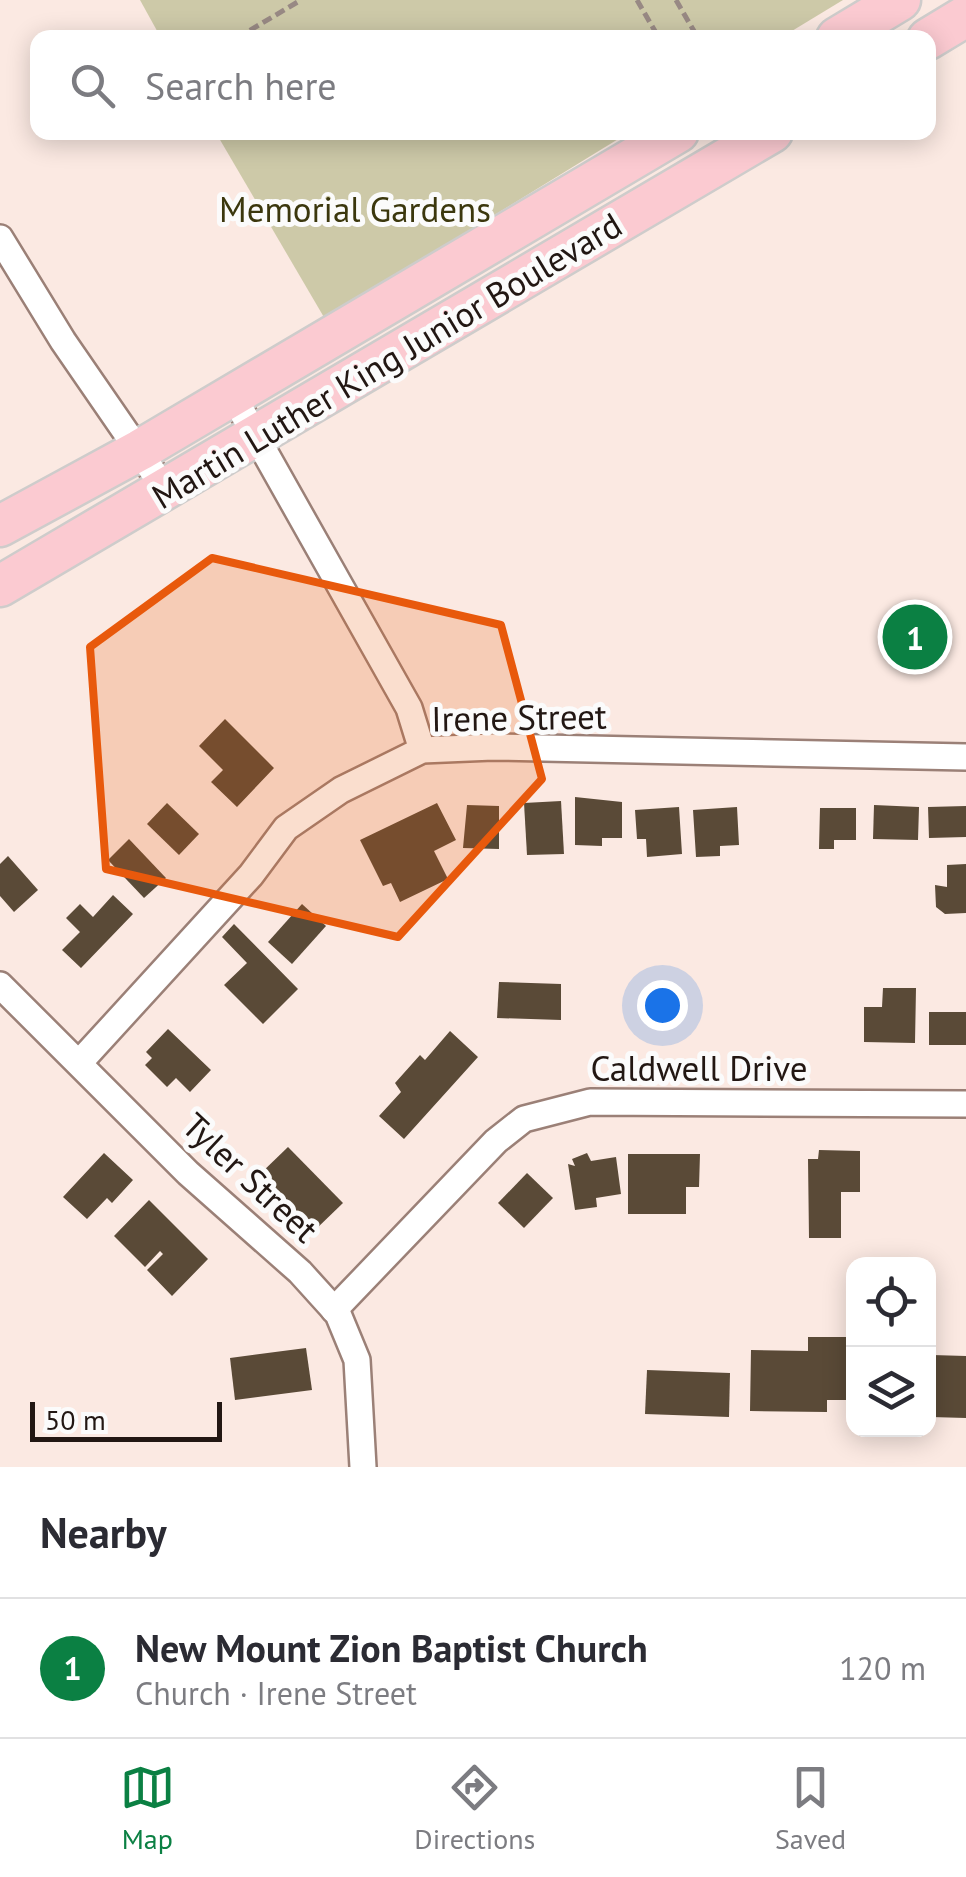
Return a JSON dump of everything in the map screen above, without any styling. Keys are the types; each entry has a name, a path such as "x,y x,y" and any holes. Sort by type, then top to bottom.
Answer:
{"main road":[{"path":"850,30 900,0"},
{"path":"936,34 966,16"},
{"name":"Martin Luther King Junior Boulevard","path":"0,526 140,450 664,140"},
{"name":"Martin Luther King Junior Boulevard","path":"0,586 167,492 758,140"}],"street":[{"path":"0,238 63,340 167,492"},
{"path":"232,394 409,708 422,750"},
{"name":"Irene Street","path":"79,1063 251,875 286,828 341,790 422,750 493,747 966,757"},
{"name":"Tyler Street","path":"0,985 334,1310 358,1360 362,1467"},
{"name":"Caldwell Drive","path":"334,1310 496,1141 524,1119 556,1108 626,1102 966,1104"}],"path":[{"path":"250,30 301,0"},
{"path":"636,0 655,30"},
{"path":"676,0 693,30"}],"highlighted area":[{"path":"212,558 501,625 542,779 398,937 106,869 90,647"}],"green space":[{"path":"140,0 843,0 794,30 157,30"},
{"name":"Memorial Gardens","path":"220,140 617,140 325,319"}],"building":[{"path":"225,719 274,768 237,807 211,782 223,770 199,746"},
{"path":"575,797 622,802 622,838 602,838 602,846 575,845"},
{"path":"561,801 564,854 527,855 524,803"},
{"path":"167,803 199,834 179,855 147,824"},
{"path":"437,803 456,840 434,851 448,879 400,902 391,883 383,886 360,840"},
{"path":"467,805 499,806 499,849 463,848"},
{"path":"874,805 919,807 918,840 873,839"},
{"path":"966,806 966,837 929,838 928,807"},
{"path":"679,807 682,854 647,857 646,839 637,839 635,810"},
{"path":"737,807 739,845 720,846 720,856 696,857 693,810"},
{"path":"820,808 856,808 856,840 834,840 834,849 819,849"},
{"path":"129,839 166,878 144,898 108,860"},
{"path":"8,856 38,890 14,912 0,896 0,864"},
{"path":"966,864 966,913 945,914 936,907 935,885 947,887 947,865"},
{"path":"113,895 133,914 81,968 62,950 80,932 66,918 80,904 93,917"},
{"path":"302,904 326,926 292,964 268,942"},
{"path":"234,924 298,989 263,1024 224,985 247,963 222,937"},
{"path":"499,982 561,984 561,1020 497,1018"},
{"path":"883,988 916,988 915,1043 864,1042 864,1007 882,1007"},
{"path":"929,1012 966,1012 966,1045 929,1045"},
{"path":"168,1029 211,1070 190,1092 176,1078 167,1087 145,1065 152,1058 146,1052"},
{"path":"450,1031 478,1057 404,1139 379,1116 401,1092 395,1083 420,1055 425,1060"},
{"path":"288,1147 343,1203 314,1231 259,1175"},
{"path":"819,1150 860,1151 860,1192 841,1192 841,1238 809,1238 808,1159 818,1159"},
{"path":"104,1153 133,1180 112,1203 107,1198 87,1219 63,1197"},
{"path":"587,1153 591,1161 616,1157 621,1194 596,1198 597,1207 575,1210 568,1164 575,1166 572,1159"},
{"path":"628,1154 700,1154 699,1187 686,1187 686,1214 628,1214"},
{"path":"527,1173 553,1198 524,1228 498,1203"},
{"path":"149,1200 208,1259 172,1296 147,1270 163,1254 160,1251 145,1267 114,1236"},
{"path":"808,1337 846,1337 846,1400 827,1400 827,1412 750,1411 751,1350 808,1351"},
{"path":"306,1348 312,1390 235,1400 230,1358"},
{"path":"936,1355 966,1356 966,1418 936,1417"},
{"path":"647,1370 730,1373 729,1417 645,1414"}],"place":[{"name":"New Mount Zion Baptist Church","path":"915,637"}]}
